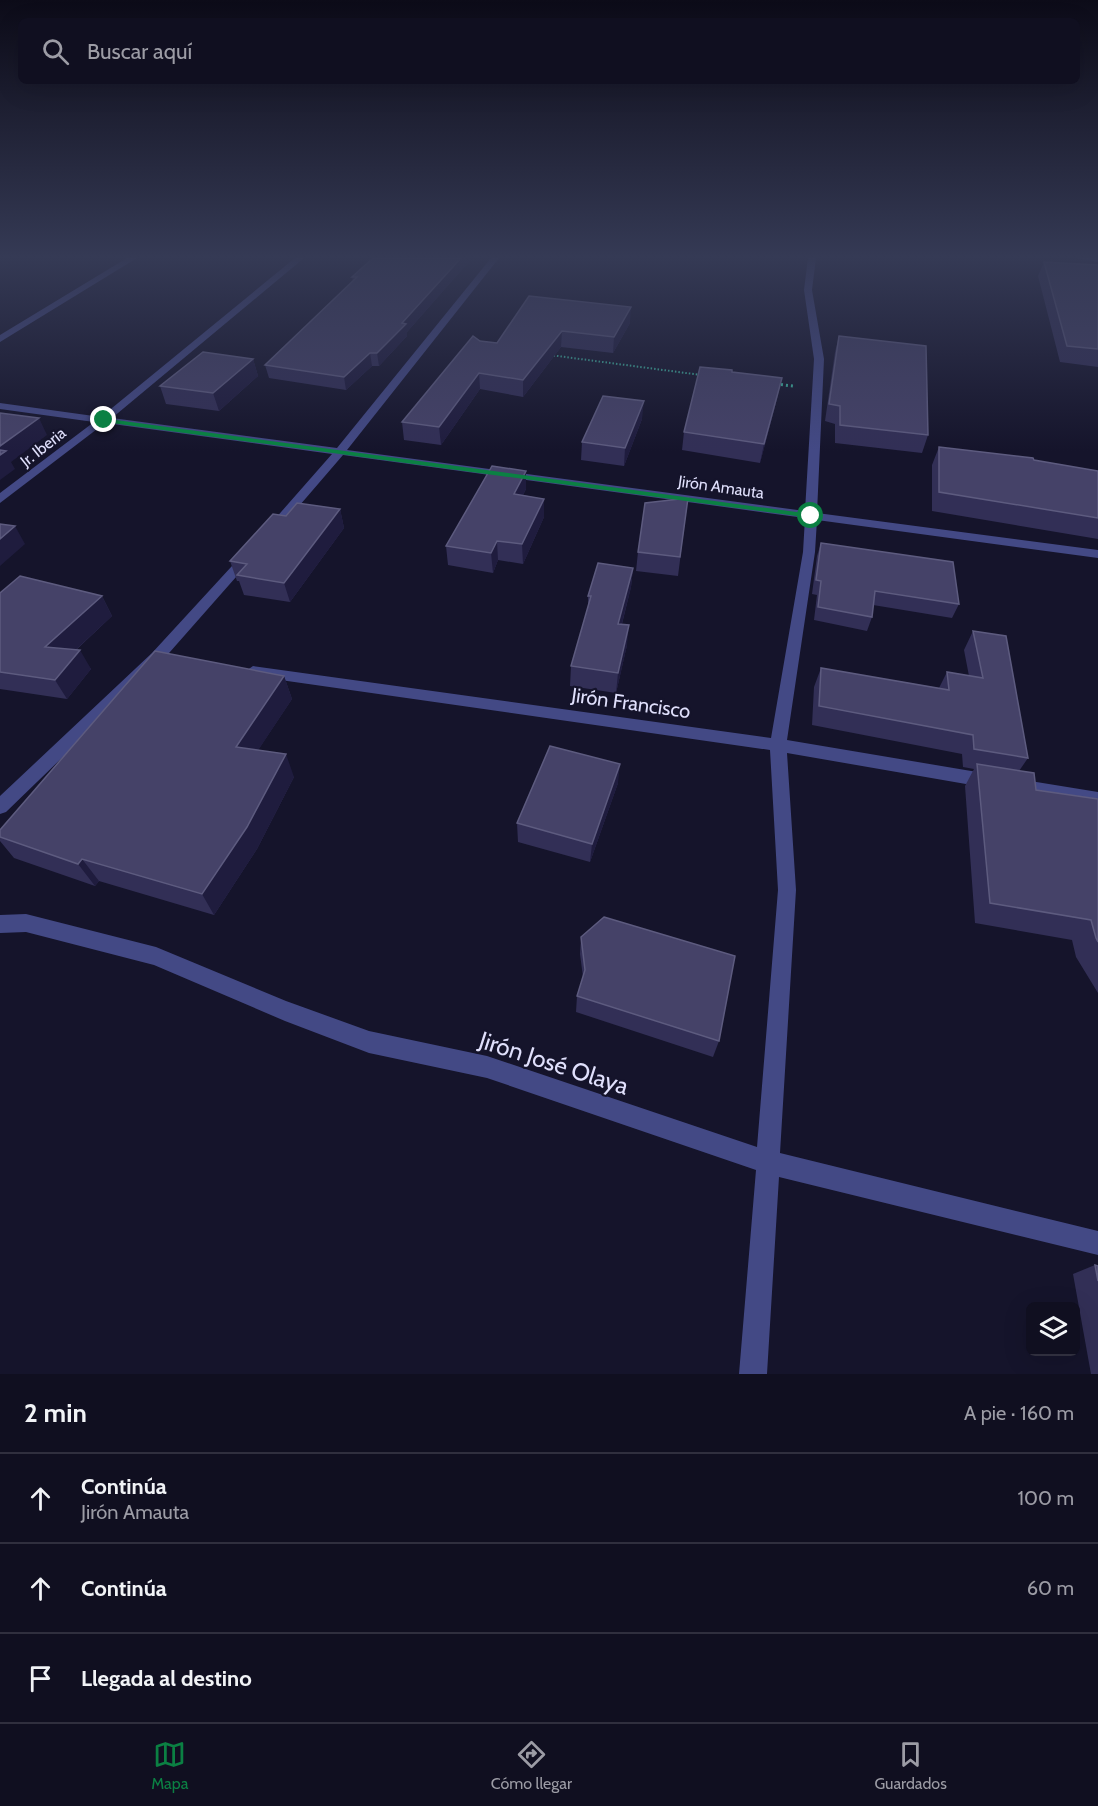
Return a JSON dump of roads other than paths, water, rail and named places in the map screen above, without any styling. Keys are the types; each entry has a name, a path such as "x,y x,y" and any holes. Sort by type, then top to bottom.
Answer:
{"street":[{"path":"0,339 28,322"},
{"name":"Jr. Iberia","path":"0,499 104,420 222,322"},
{"path":"0,807 157,657 340,453 446,322"},
{"path":"753,1374 786,890 778,745 809,552 819,360 813,322"},
{"name":"Jirón Amauta","path":"0,406 1098,554"},
{"path":"157,657 180,660"},
{"name":"Jirón Francisco","path":"239,669 778,745 1098,799"},
{"name":"Jirón José Olaya","path":"0,924 26,923 156,956 285,1011 369,1042 487,1068 767,1162 1098,1243"}]}
